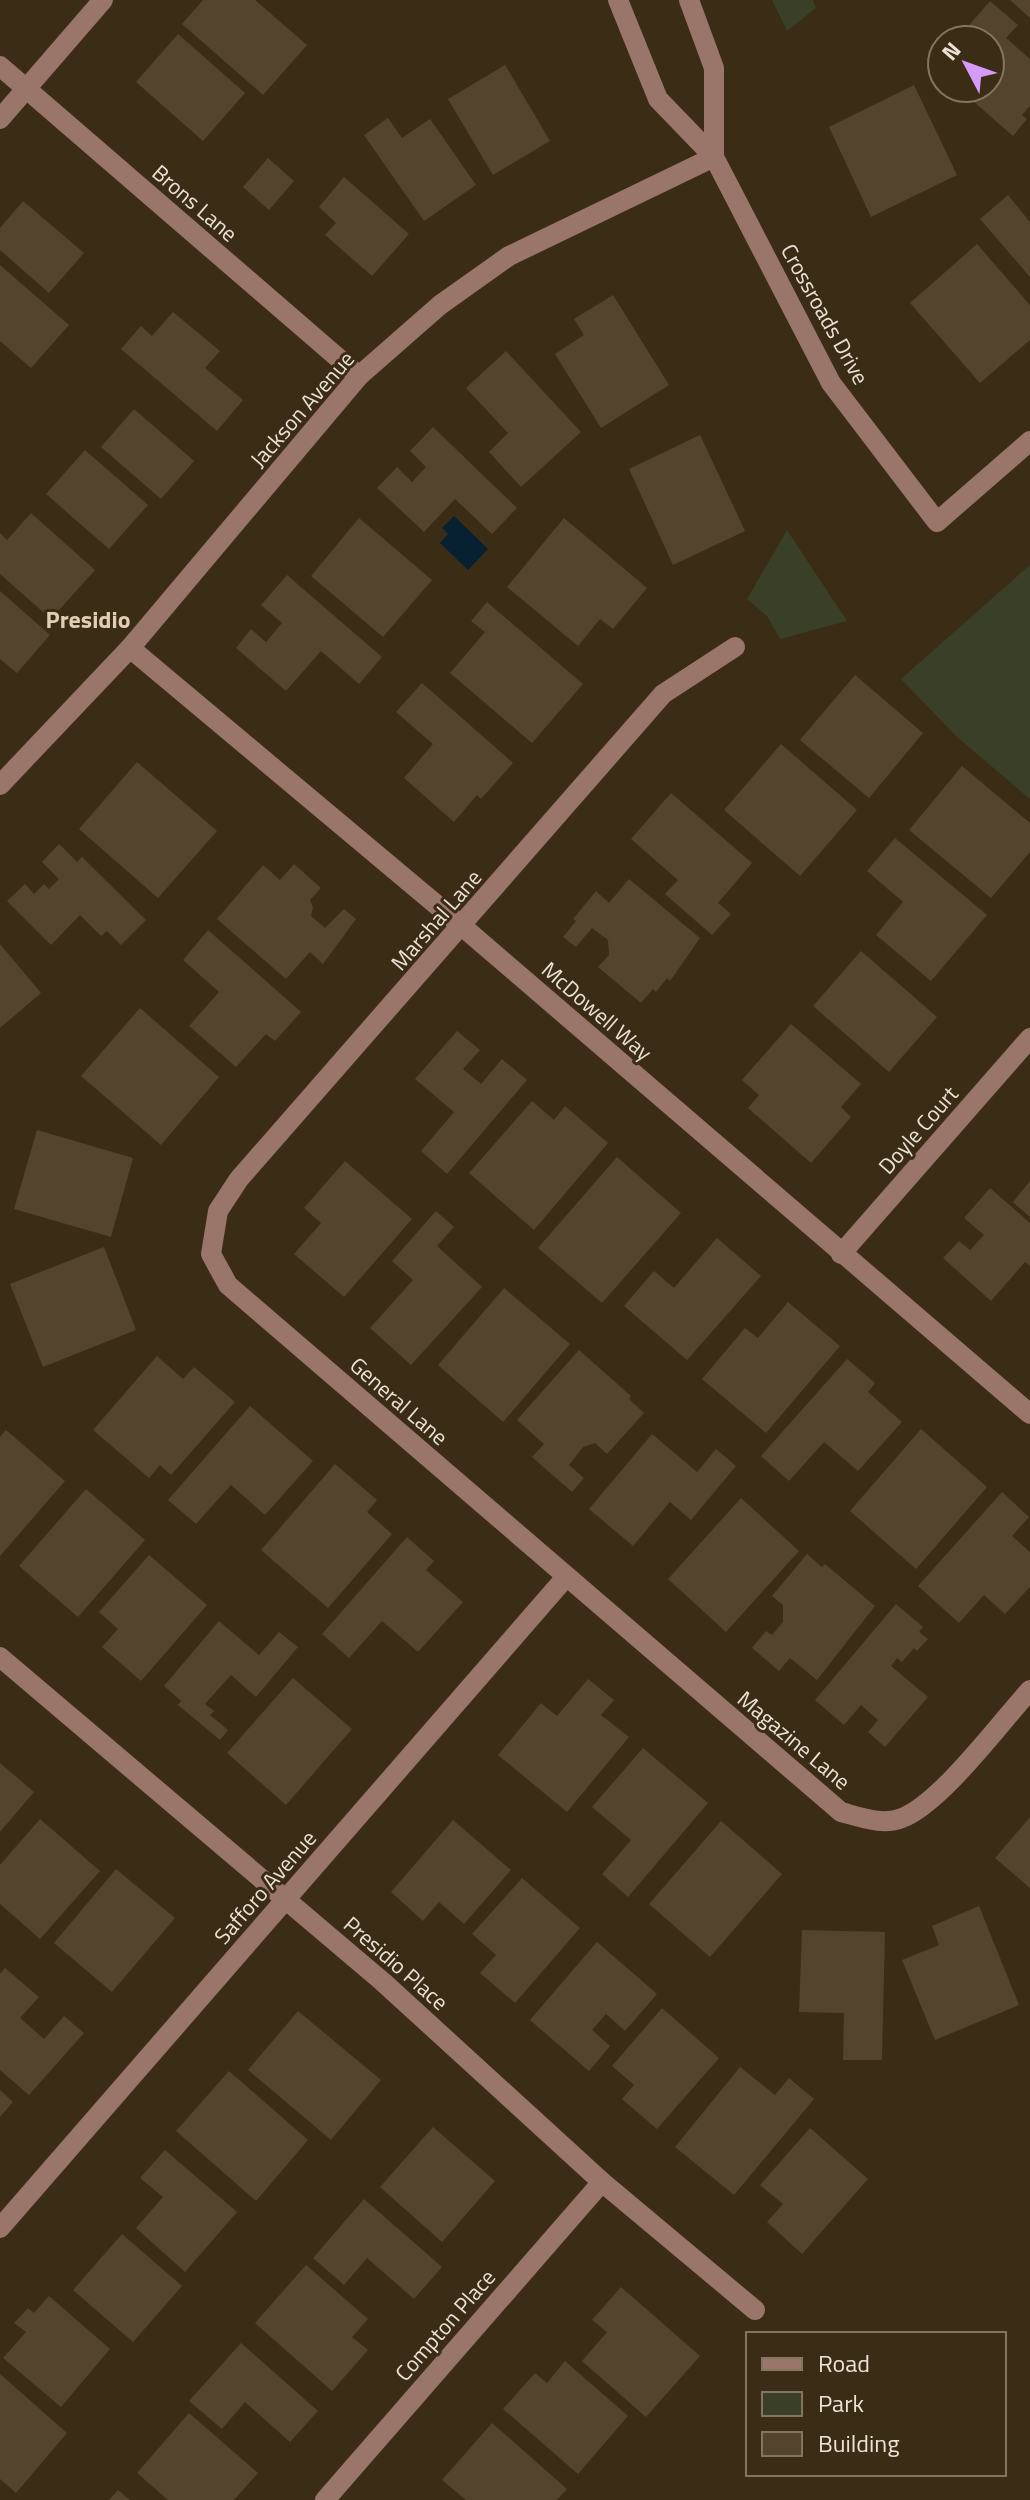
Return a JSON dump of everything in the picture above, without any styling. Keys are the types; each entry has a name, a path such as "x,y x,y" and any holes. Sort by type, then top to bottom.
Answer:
{"street":[{"path":"0,119 103,0"},
{"name":"Crossroads Drive","path":"618,0 658,99 714,157 831,383 937,522 1030,441"},
{"name":"Crossroads Drive","path":"689,0 714,68 714,157"},
{"name":"Brons Lane","path":"0,66 359,376"},
{"name":"Jackson Avenue","path":"0,785 130,648 359,376 440,305 509,256 714,157"},
{"name":"Marshal Lane","path":"211,1254 218,1211 239,1179 463,927 663,694 735,647"},
{"name":"McDowell Way","path":"130,648 463,927 1030,1414"},
{"name":"Doyle Court","path":"841,1254 1030,1038"},
{"name":"General Lane","path":"211,1254 228,1285 566,1577"},
{"name":"Magazine Lane","path":"566,1577 841,1812 872,1821 901,1818 931,1799 1030,1690"},
{"name":"Safforo Avenue","path":"0,2228 566,1577"},
{"name":"Presidio Place","path":"0,1657 383,1982 602,2182 755,2310"},
{"name":"Compton Place","path":"325,2500 602,2182"}],"green space":[{"path":"772,0 813,0 816,8 787,31"},
{"path":"787,530 847,621 780,639 767,616 747,599"},
{"path":"1030,565 1030,799 957,737 901,679"}],"water":[{"path":"454,516 488,549 468,570 440,543 448,534 442,528"}],"building":[{"path":"203,0 255,0 307,45 263,95 182,24"},
{"path":"1010,0 1030,0 1030,18"},
{"path":"990,1 1018,25 1006,38 1006,24 970,24"},
{"path":"178,34 245,93 203,141 136,82"},
{"path":"1006,38 1030,59 1030,106 1022,115 1027,119 1013,136 976,104 1006,104"},
{"path":"505,65 550,141 493,175 448,99"},
{"path":"914,85 957,175 871,217 829,127"},
{"path":"388,118 402,138 430,119 476,185 424,221 364,135"},
{"path":"268,158 294,181 269,210 243,187"},
{"path":"344,177 409,234 372,276 325,235 336,223 319,207"},
{"path":"1008,195 1030,222 1030,277 980,219"},
{"path":"23,201 84,253 49,293 0,250 0,228"},
{"path":"977,244 1030,305 1030,340 980,383 910,303"},
{"path":"0,265 69,325 31,368 0,341"},
{"path":"613,295 669,385 601,428 555,354 584,335 574,319"},
{"path":"173,312 220,351 205,368 243,400 217,431 121,349 141,326 152,336"},
{"path":"506,351 581,432 521,487 489,452 508,433 466,388"},
{"path":"134,409 194,461 161,499 101,447"},
{"path":"433,427 517,508 492,534 455,499 424,532 377,488 397,467 412,482 426,467 410,451"},
{"path":"700,435 745,531 673,565 629,469"},
{"path":"85,450 148,505 109,549 46,494"},
{"path":"31,513 95,570 51,619 0,574 0,533 7,540"},
{"path":"359,518 432,580 383,637 311,576"},
{"path":"564,518 647,588 613,629 600,619 578,646 507,587"},
{"path":"287,575 382,657 359,684 321,651 286,691 236,648 251,629 266,642 282,623 261,605"},
{"path":"0,591 50,635 17,673 0,659"},
{"path":"487,602 583,684 532,743 450,673 485,632 471,621"},
{"path":"855,675 923,733 869,798 800,740"},
{"path":"422,683 513,763 481,799 477,795 454,822 404,778 433,744 396,712"},
{"path":"781,744 857,810 800,876 724,810"},
{"path":"137,762 217,831 158,898 79,829"},
{"path":"962,766 1030,823 1030,852 991,898 909,830"},
{"path":"671,793 752,863 718,903 731,914 712,935 665,894 678,880 631,839"},
{"path":"895,838 987,915 931,981 876,935 903,902 867,871"},
{"path":"59,844 77,862 82,857 146,920 121,945 107,931 101,936 80,915 51,945 7,901 25,884 34,894 44,884 49,889 59,879 42,862"},
{"path":"294,864 321,888 310,900 313,907 311,916 325,928 344,909 356,919 323,964 310,952 286,979 217,919 263,865 280,880"},
{"path":"629,879 700,938 670,981 667,978 656,992 653,989 641,1003 598,967 609,955 608,940 592,928 576,947 563,937 596,891 609,903"},
{"path":"208,930 301,1012 275,1041 266,1034 236,1067 189,1026 219,992 183,960"},
{"path":"0,944 41,993 0,1028"},
{"path":"861,951 937,1017 889,1072 813,1006"},
{"path":"140,1008 219,1077 161,1145 81,1076"},
{"path":"791,1024 861,1084 841,1107 851,1117 811,1163 748,1108 759,1095 742,1080"},
{"path":"457,1031 480,1050 463,1069 481,1084 502,1059 527,1080 447,1174 421,1151 454,1112 415,1079"},
{"path":"532,1101 554,1120 565,1106 608,1143 534,1230 469,1173"},
{"path":"37,1130 133,1158 111,1237 14,1209"},
{"path":"617,1157 681,1213 602,1303 538,1248"},
{"path":"345,1161 412,1219 344,1297 294,1254 321,1223 304,1208"},
{"path":"1030,1181 1030,1217 1013,1202"},
{"path":"990,1188 1030,1223 1030,1266 1025,1262 991,1301 943,1258 959,1241 970,1250 984,1235 964,1218"},
{"path":"436,1211 454,1227 437,1246 482,1287 411,1365 370,1328 413,1280 392,1261"},
{"path":"717,1238 761,1276 687,1360 624,1306 654,1271 674,1288"},
{"path":"104,1247 136,1330 43,1367 10,1284"},
{"path":"504,1288 570,1344 503,1422 438,1365"},
{"path":"788,1302 840,1346 766,1433 702,1379 745,1328 758,1338"},
{"path":"579,1350 631,1396 629,1399 644,1413 607,1454 595,1443 583,1447 569,1465 584,1478 572,1492 532,1457 544,1444 517,1420"},
{"path":"157,1356 183,1379 194,1367 235,1402 171,1475 160,1465 149,1478 93,1430"},
{"path":"847,1359 875,1383 868,1392 902,1422 858,1471 824,1442 789,1481 761,1456"},
{"path":"250,1406 313,1461 265,1515 231,1485 196,1524 168,1500"},
{"path":"921,1429 987,1487 916,1569 850,1511"},
{"path":"6,1430 65,1481 0,1556 0,1437"},
{"path":"652,1434 697,1472 716,1449 736,1466 691,1520 670,1502 633,1546 589,1509"},
{"path":"335,1464 377,1500 367,1512 392,1534 328,1608 261,1550"},
{"path":"86,1489 145,1540 78,1617 19,1566"},
{"path":"1002,1492 1029,1517 1012,1536 1030,1552 1030,1587 1005,1614 984,1595 959,1623 918,1586"},
{"path":"741,1498 799,1551 726,1632 668,1579"},
{"path":"407,1537 434,1561 426,1570 463,1602 418,1652 382,1621 349,1658 322,1634"},
{"path":"807,1554 822,1567 825,1564 875,1606 817,1680 790,1658 779,1671 752,1648 766,1631 772,1635 783,1622 783,1605 772,1596"},
{"path":"149,1555 207,1605 141,1681 102,1647 118,1629 99,1612"},
{"path":"896,1604 923,1627 919,1632 928,1639 917,1651 914,1648 902,1662 897,1658 891,1666 928,1697 885,1747 868,1732 878,1720 861,1705 844,1725 815,1700"},
{"path":"219,1621 259,1655 279,1632 298,1647 256,1697 231,1675 205,1704 214,1711 210,1715 228,1730 220,1740 178,1705 181,1701 164,1686"},
{"path":"293,1678 352,1729 286,1805 227,1753"},
{"path":"588,1679 614,1700 601,1715 629,1737 567,1812 498,1755 541,1703 557,1716"},
{"path":"643,1748 708,1803 628,1897 602,1874 631,1840 592,1807"},
{"path":"0,1763 34,1792 0,1832"},
{"path":"1030,1817 1030,1888 995,1858"},
{"path":"40,1819 100,1871 40,1939 0,1904 0,1865"},
{"path":"453,1820 511,1870 464,1924 439,1902 423,1921 391,1892"},
{"path":"721,1821 782,1874 710,1957 649,1904"},
{"path":"116,1869 175,1918 112,1992 54,1943"},
{"path":"522,1878 580,1928 515,2003 480,1973 496,1955 472,1934"},
{"path":"979,1906 1019,2005 935,2040 902,1960 939,1945 932,1926"},
{"path":"802,1930 885,1932 882,2060 843,2060 844,2013 799,2012"},
{"path":"597,1942 657,1994 625,2031 606,2014 592,2030 610,2046 589,2071 530,2020"},
{"path":"5,1968 39,1997 20,2018 44,2039 64,2016 84,2033 29,2095 0,2070 0,1974"},
{"path":"662,2008 719,2058 657,2129 622,2099 634,2085 612,2066"},
{"path":"298,2011 381,2080 331,2140 248,2070"},
{"path":"740,2067 775,2095 789,2078 814,2099 734,2195 675,2147"},
{"path":"229,2071 308,2140 256,2201 176,2131"},
{"path":"0,2090 13,2102 0,2117"},
{"path":"433,2127 495,2181 442,2242 380,2187"},
{"path":"810,2128 868,2179 802,2254 767,2222 783,2204 760,2185"},
{"path":"165,2150 237,2212 185,2272 136,2228 163,2197 140,2178"},
{"path":"364,2199 442,2267 414,2299 367,2258 344,2285 313,2258"},
{"path":"122,2234 182,2286 133,2342 73,2290"},
{"path":"306,2265 368,2319 352,2337 368,2350 332,2391 255,2323"},
{"path":"621,2287 700,2356 646,2417 582,2361 607,2332 592,2320"},
{"path":"49,2296 110,2349 61,2407 3,2358 26,2332 14,2323 28,2308 34,2313"},
{"path":"241,2343 318,2411 290,2442 245,2402 222,2429 189,2401"},
{"path":"565,2361 628,2416 578,2474 503,2409 535,2373 547,2383"},
{"path":"0,2374 67,2433 16,2493 0,2479"},
{"path":"189,2413 258,2473 234,2500 168,2500 137,2473"},
{"path":"492,2423 567,2489 557,2500 466,2500 442,2480"},
{"path":"118,2490 130,2500 109,2500"}],"district":[{"name":"Presidio","path":"88,619"}]}
